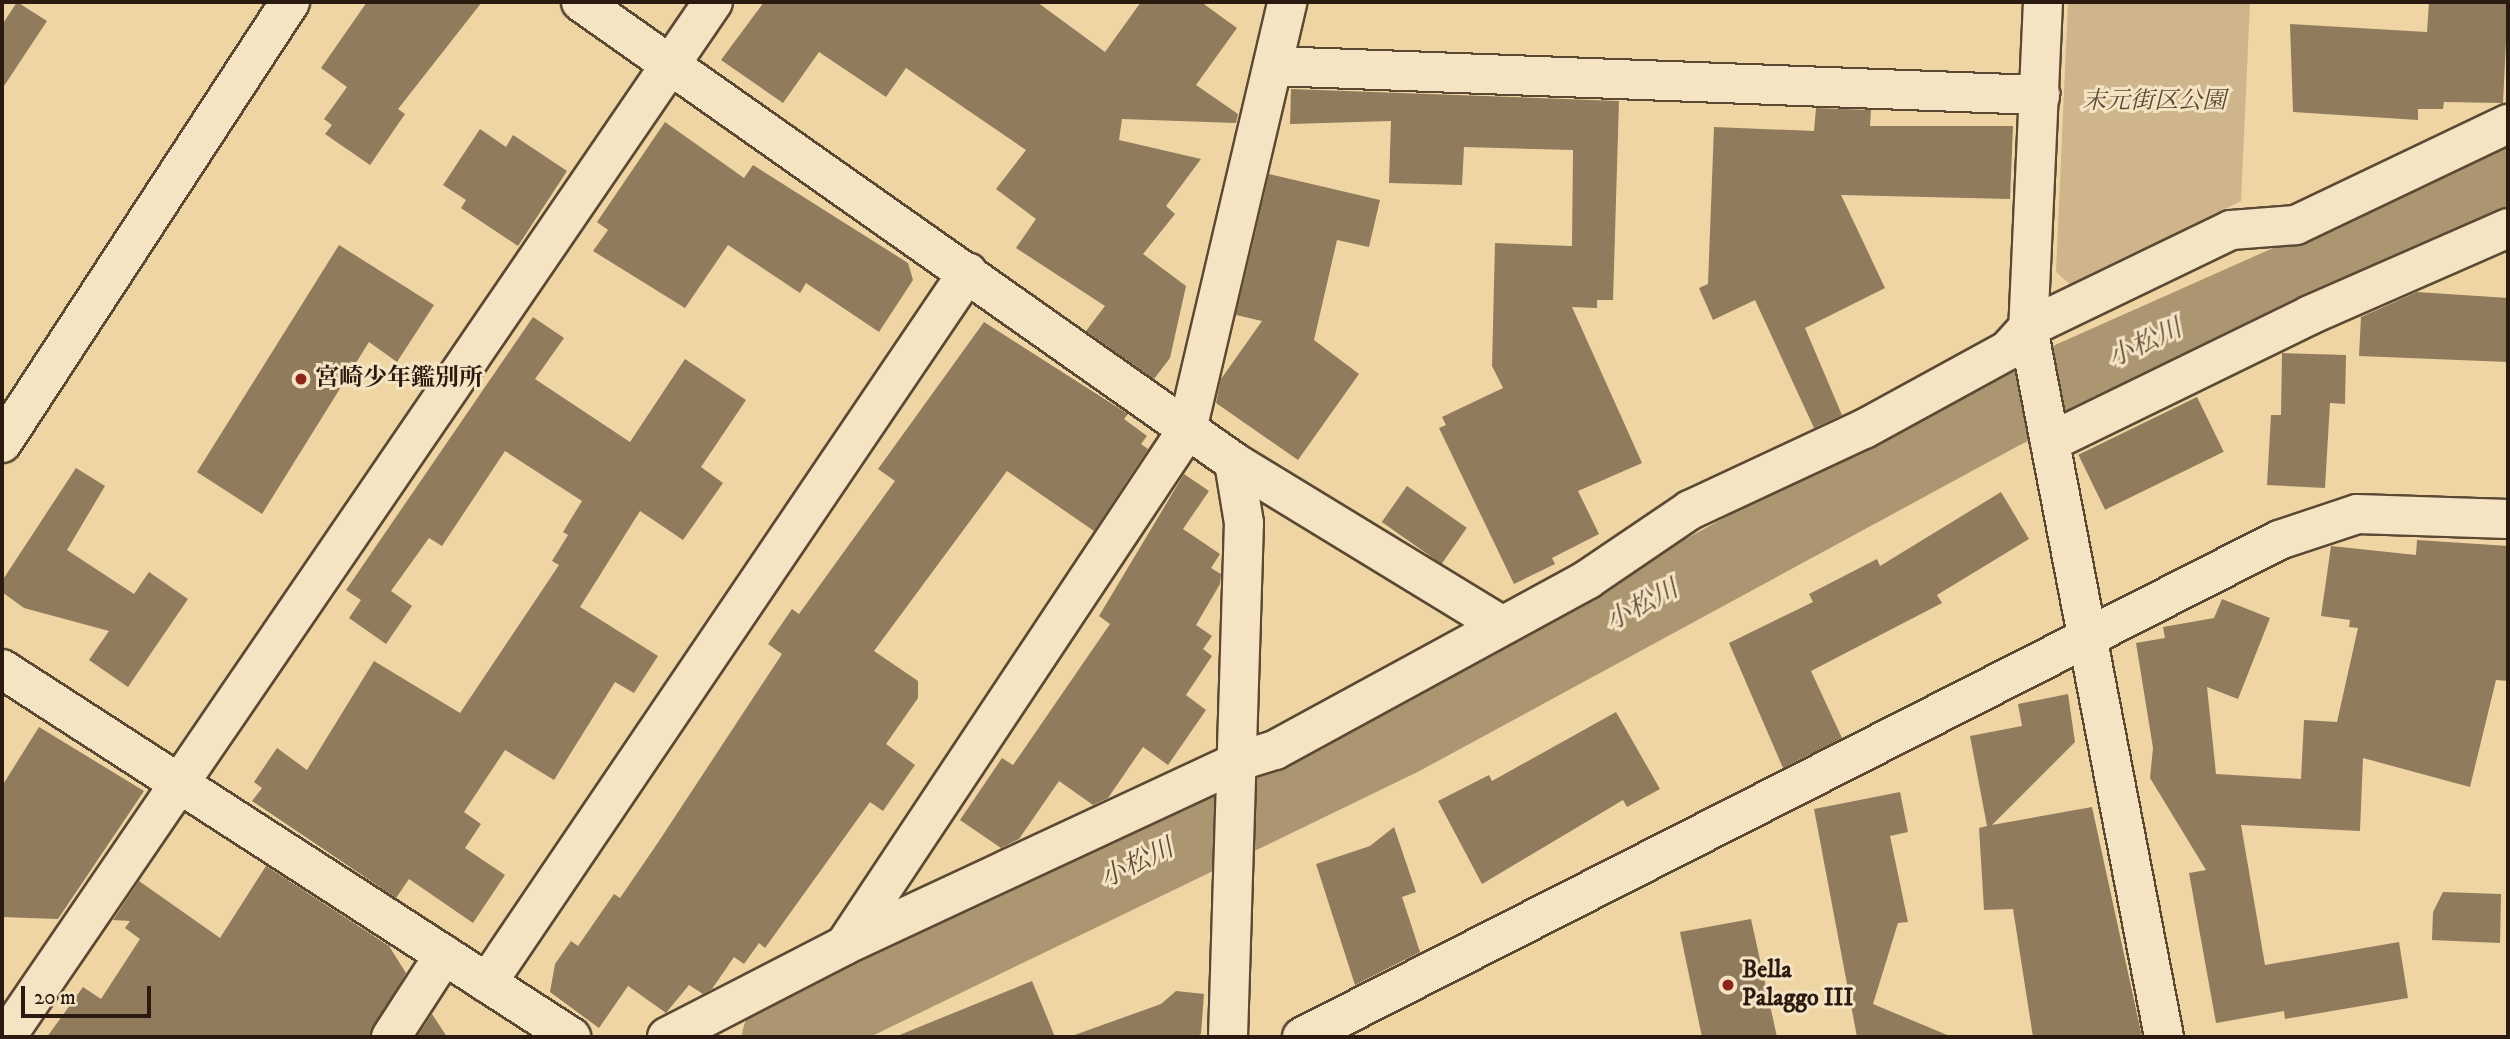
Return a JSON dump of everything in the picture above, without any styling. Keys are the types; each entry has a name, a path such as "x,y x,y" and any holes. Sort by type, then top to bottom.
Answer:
{"street":[{"path":"2,443 290,2"},
{"path":"581,2 673,63 1234,462 1501,625"},
{"path":"6,1037 180,786 713,2"},
{"path":"845,945 1187,430 1287,2"},
{"path":"2043,2 2028,328 2085,637 2164,1037"},
{"path":"1273,66 2039,95"},
{"path":"667,1037 845,945 1239,769 1588,579 1690,510 1864,429 2008,350 2028,328 2231,230 2295,225 2508,124"},
{"path":"2050,442 2310,315 2508,228"},
{"path":"487,983 968,272"},
{"path":"1228,1037 1239,769 1244,523 1234,462"},
{"path":"1302,1037 2279,540 2357,514 2508,519"},
{"path":"2,669 571,1037"},
{"path":"391,1037 444,955"}],"green space":[{"name":"末元街区公園","path":"2068,2 2250,2 2241,201 2072,286 2056,272"}],"building":[{"path":"17,2 47,21 2,89 2,25"},
{"path":"367,2 482,2 398,109 405,114 370,165 325,134 332,125 324,119 347,87 321,68"},
{"path":"764,2 1037,2 1105,52 1141,2 1201,2 1237,28 1196,85 1238,114 1236,123 1122,119 1119,140 1201,159 1166,206 1175,214 1143,254 1186,286 1170,358 1154,379 1086,331 1105,306 1016,248 1036,219 996,189 1026,150 906,68 886,97 819,52 783,103 721,60"},
{"path":"2429,2 2508,2 2503,103 2444,102 2443,109 2418,109 2418,120 2293,112 2290,24 2427,32"},
{"path":"1291,89 1619,101 1613,300 1597,300 1597,308 1572,307 1642,463 1578,491 1599,534 1552,558 1555,564 1514,584 1439,428 1446,425 1442,417 1503,388 1492,366 1495,243 1572,246 1573,150 1464,147 1462,185 1389,183 1391,121 1290,124"},
{"path":"1816,108 1871,110 1870,126 2013,126 2010,199 1841,195 1885,288 1805,328 1842,415 1814,428 1755,300 1713,320 1699,288 1708,284 1714,127 1814,131"},
{"path":"665,122 744,178 753,165 908,263 913,280 879,332 806,283 800,293 728,245 685,308 593,251 608,230 597,222"},
{"path":"480,129 506,147 513,135 567,171 518,246 461,208 466,200 443,185"},
{"path":"1269,174 1380,200 1369,247 1337,240 1314,340 1359,374 1298,460 1216,403 1221,379 1262,321 1236,315"},
{"name":"宮崎少年鑑別所","path":"339,245 434,305 397,362 369,342 262,514 197,472"},
{"path":"2417,292 2508,298 2508,362 2359,356 2361,317"},
{"path":"533,317 564,338 535,379 630,442 685,359 746,400 701,467 723,483 683,540 640,511 580,607 658,656 634,693 615,682 554,780 505,750 464,812 481,824 465,848 505,875 473,923 409,879 396,898 252,801 262,788 254,782 277,748 307,770 374,661 460,713 559,565 552,561 568,535 563,532 582,501 505,451 442,546 429,538 391,591 412,606 386,644 349,618 361,600 346,590"},
{"path":"984,322 1128,414 1124,419 1147,436 1141,444 1148,449 1094,531 1007,471 874,651 918,681 918,698 886,744 915,765 883,811 870,802 765,948 759,943 744,964 734,957 712,989 703,994 689,985 666,1013 628,986 599,1028 550,992 555,964 571,941 578,946 614,894 620,898 657,844 782,654 768,644 792,609 799,614 895,481 878,469"},
{"path":"2282,353 2346,355 2345,404 2330,403 2325,488 2267,485 2271,415 2281,415"},
{"path":"2197,397 2224,452 2105,510 2078,455"},
{"path":"76,468 105,486 67,550 134,594 149,572 188,599 128,687 89,660 109,631 24,608 2,592 2,581"},
{"path":"1184,474 1209,491 1183,529 1220,554 1211,568 1221,574 1220,584 1196,625 1212,636 1203,649 1212,656 1186,695 1206,710 1168,765 1143,747 1108,798 1093,805 1059,781 1019,839 1001,848 960,820 1002,758 1013,765 1110,624 1099,616"},
{"path":"1407,486 1467,528 1442,564 1382,522"},
{"path":"2001,492 2029,539 1937,595 1942,603 1811,671 1842,738 1783,768 1729,643 1813,602 1809,594 1877,559 1880,566"},
{"path":"2417,540 2508,546 2508,681 2496,680 2470,787 2363,758 2360,831 2241,825 2265,965 2399,942 2408,998 2285,1019 2284,1011 2216,1023 2189,873 2206,870 2150,778 2153,748 2136,643 2165,638 2163,627 2214,618 2222,599 2270,618 2238,699 2207,687 2216,774 2301,779 2304,720 2337,722 2358,628 2349,627 2350,620 2321,616 2331,546 2416,555"},
{"path":"2068,694 2075,742 1992,825 2092,807 2142,1037 2033,1037 2013,909 1984,910 1979,828 1987,826 1970,736 2022,726 2018,704"},
{"path":"1616,712 1660,789 1627,807 1623,800 1482,884 1438,801 1489,775 1492,781"},
{"path":"39,727 144,791 58,919 2,917 2,786"},
{"path":"1900,792 1908,832 1890,836 1908,922 1898,923 1873,1004 1952,1037 1857,1037 1814,809"},
{"path":"1394,827 1416,892 1402,897 1420,952 1355,985 1316,864 1370,846"},
{"path":"266,866 389,946 406,973 369,1037 47,1037 83,987 101,999 140,939 125,928 130,921 113,920 139,881 220,938"},
{"path":"2443,892 2501,894 2500,943 2432,940 2433,912"},
{"name":"Bella Palaggo III","path":"1751,919 1777,1037 1702,1037 1680,932"},
{"path":"1032,981 1055,1037 897,1037 897,1036"},
{"path":"1176,991 1204,994 1201,1034 1194,1037 1069,1037 1161,1004"},
{"path":"432,1014 447,1037 417,1037"}],"waterway":[{"name":"小松川","path":"780,1037 1400,737 2004,409 2508,185"}],"place":[{"name":"宮崎少年鑑別所","path":"301,379"},
{"name":"Bella Palaggo III","path":"1728,985"}]}
